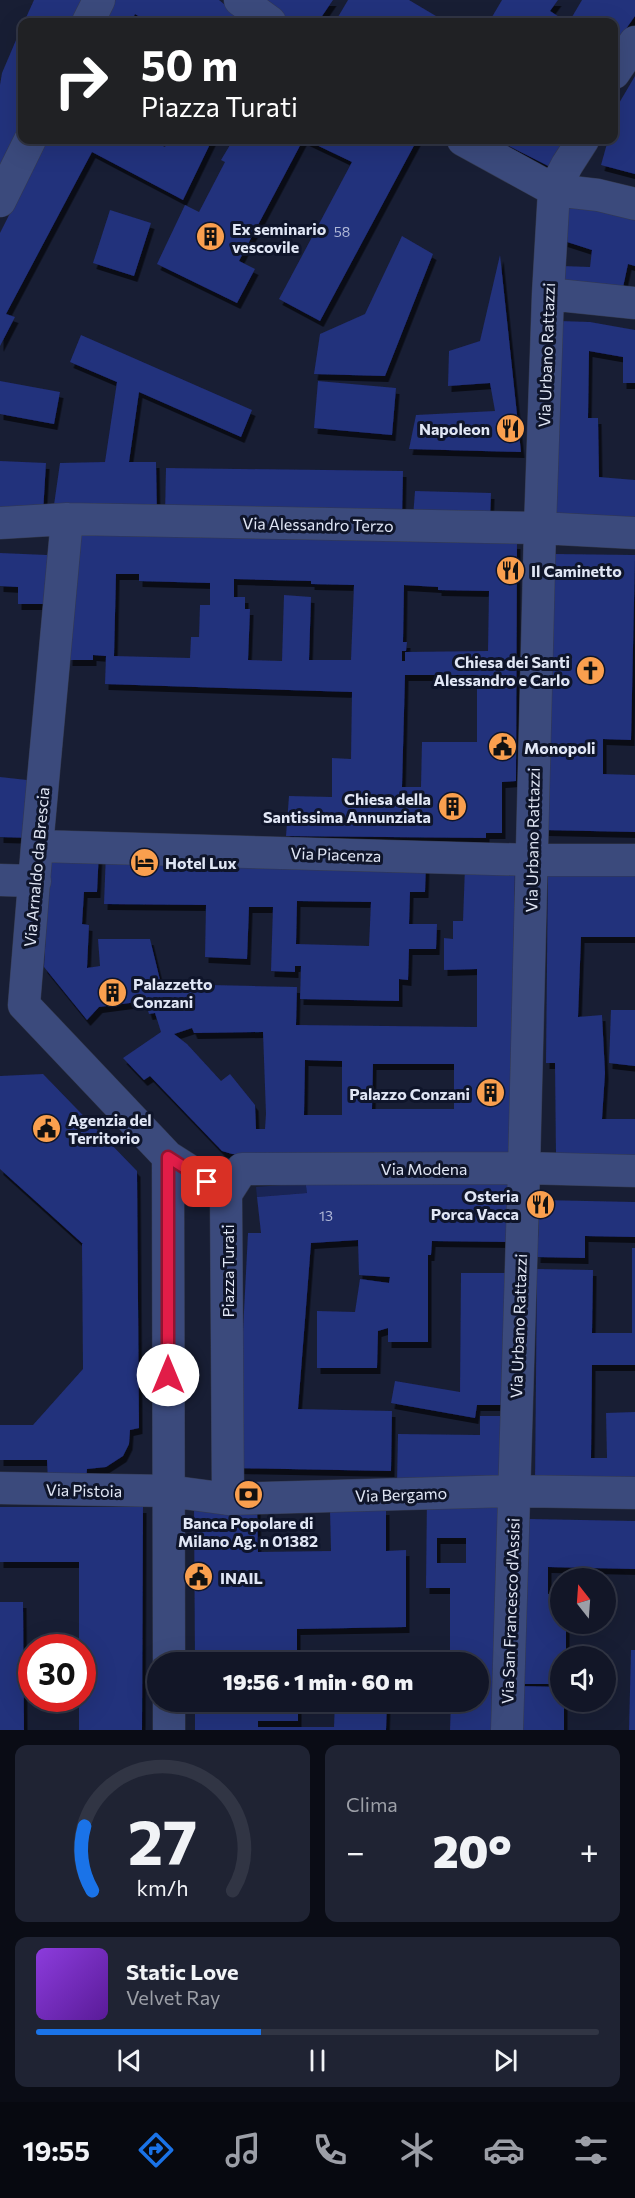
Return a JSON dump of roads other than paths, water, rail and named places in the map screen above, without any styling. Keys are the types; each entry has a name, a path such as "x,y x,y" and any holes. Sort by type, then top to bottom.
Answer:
{"street":[{"path":"90,18 99,0"},
{"path":"240,0 265,18"},
{"path":"618,67 635,42"},
{"path":"0,201 28,144"},
{"path":"470,144 554,190 598,195 635,204"},
{"path":"554,190 580,144"},
{"name":"Via Urbano Rattazzi","path":"513,1491 524,1168 540,528 554,190"},
{"path":"548,294 635,303"},
{"name":"Via Alessandro Terzo","path":"0,523 67,519 540,528 635,533"},
{"name":"Via Arnaldo da Brescia","path":"67,519 35,881 12,1005 168,1157"},
{"name":"Via Piacenza","path":"37,846 531,860 635,860"},
{"path":"0,880 35,881"},
{"path":"168,1157 226,1194"},
{"path":"168,1157 169,1652"},
{"name":"Via Modena","path":"226,1194 242,1169 524,1168 635,1171"},
{"name":"Piazza Turati","path":"226,1194 228,1498"},
{"name":"Via Pistoia","path":"0,1488 168,1491"},
{"name":"Via Bergamo","path":"168,1491 228,1498 513,1491 635,1493"},
{"name":"Via San Francesco d'Assisi","path":"507,1730 513,1491"},
{"path":"169,1712 169,1730"}],"place":[{"name":"Ex seminario vescovile","path":"211,237"},
{"name":"Napoleon","path":"511,428"},
{"name":"Il Caminetto","path":"510,570"},
{"name":"Chiesa dei Santi Alessandro e Carlo","path":"591,670"},
{"name":"Monopoli","path":"503,747"},
{"name":"Chiesa della Santissima Annunziata","path":"452,807"},
{"name":"Hotel Lux","path":"144,862"},
{"name":"Palazzetto Conzani","path":"112,992"},
{"name":"Palazzo Conzani","path":"491,1093"},
{"name":"Agenzia del Territorio","path":"47,1128"},
{"name":"Osteria Porca Vacca","path":"540,1204"},
{"name":"Banca Popolare di Milano Ag. n 01382","path":"248,1494"},
{"name":"INAIL","path":"199,1577"}]}
